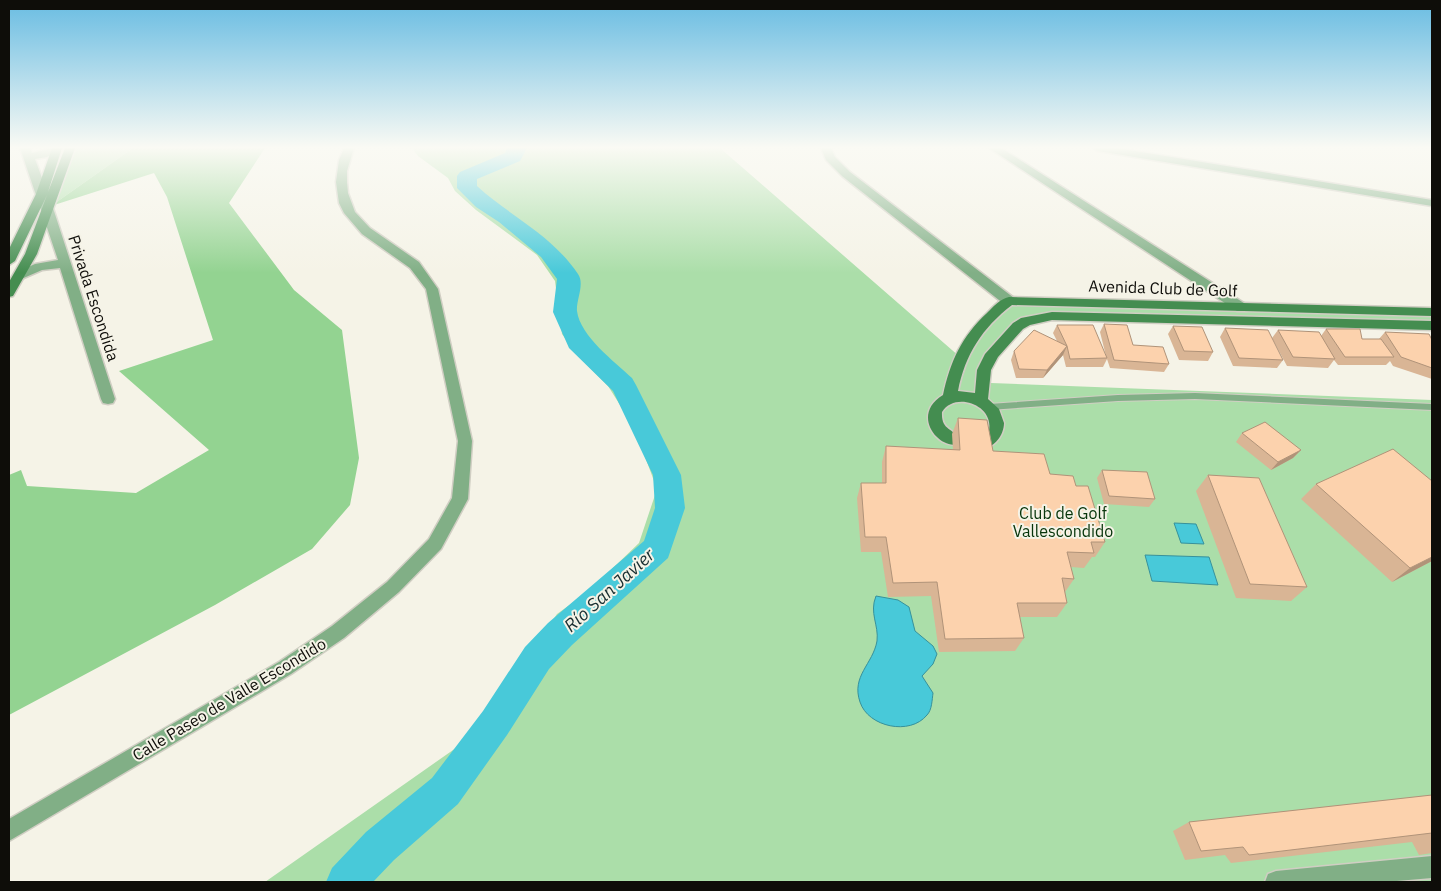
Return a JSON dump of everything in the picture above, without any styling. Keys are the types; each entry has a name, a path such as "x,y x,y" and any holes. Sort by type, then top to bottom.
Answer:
{"street":[{"name":"Privada Escondida","path":"40,190 108,399"},
{"path":"9,261 43,190"},
{"path":"9,293 31,254 54,190"},
{"name":"Calle Paseo de Valle Escondido","path":"9,831 285,668 338,632 393,587 435,544 460,499 465,441 432,289 424,275 410,261 366,231 350,215 342,190"},
{"path":"866,190 1009,301 969,341 958,361 949,398"},
{"path":"1058,190 1242,308"},
{"path":"1351,190 1432,203"},
{"path":"19,276 39,267 64,263"},
{"name":"Avenida Club de Golf","path":"1009,301 1432,312"},
{"path":"1024,302 1038,319"},
{"path":"994,314 1018,326"},
{"name":"Avenida Club de Golf","path":"982,443 991,438 996,432 998,424 995,415 985,404 984,370 992,354 1018,326 1026,321 1052,316 1432,326"},
{"path":"952,440 941,432 935,424 933,416 935,408 949,398 964,396 985,404"},
{"path":"1276,882 1432,867"}],"lane":[{"path":"985,404 1185,396 1432,407"}],"green space":[{"path":"56,190 74,190 51,206"},
{"path":"74,190 102,190 51,206"},
{"path":"163,190 238,190 229,203 294,290 342,330 359,458 350,505 312,549 215,605 9,715 9,475 21,470 27,486 136,493 209,450 119,371 213,340"},
{"name":"Club de Golf Vallescondido","path":"454,190 768,190 960,357 1009,301 1432,312 1432,326 1052,316 1018,326 983,376 991,383 1432,400 1432,882 265,882 463,743 522,666 557,614 589,591 639,543 657,489 634,427 608,386 578,356 562,334 555,281 537,255 476,210"}],"water":[{"path":"1174,523 1196,524 1204,544 1181,543"},
{"path":"1145,555 1209,557 1218,585 1152,581"},
{"path":"876,596 898,600 909,607 915,631 933,646 937,654 933,664 922,676 933,693 932,705 927,715 920,721 910,725 900,727 880,723 864,711 860,702 858,685 860,677 875,649 877,641 873,608"}],"building":[{"path":"1104,324 1127,325 1133,345 1163,347 1169,364 1114,360"},
{"path":"1057,325 1093,325 1107,358 1070,359 1067,346"},
{"path":"1173,326 1202,327 1213,352 1184,351"},
{"path":"1225,328 1268,330 1283,360 1239,358"},
{"path":"1326,329 1360,329 1362,339 1381,339 1394,357 1345,357"},
{"path":"1034,330 1067,346 1047,370 1019,369 1014,351"},
{"path":"1278,330 1319,332 1335,359 1293,357"},
{"path":"1385,332 1429,334 1432,340 1432,368 1401,357"},
{"path":"958,418 987,420 993,451 1044,454 1050,474 1073,476 1076,486 1088,486 1105,542 1091,542 1094,553 1067,552 1074,579 1062,578 1067,603 1017,603 1024,638 945,639 937,582 893,583 886,537 865,537 861,483 886,483 886,446 960,450"},
{"path":"1265,422 1301,450 1278,462 1242,433"},
{"path":"1393,449 1432,481 1432,557 1410,568 1316,484"},
{"path":"1102,470 1147,472 1155,499 1109,496"},
{"path":"1208,475 1259,478 1307,587 1250,584"},
{"path":"1432,795 1432,833 1249,855 1243,847 1201,851 1189,822"}],"waterway":[{"name":"Río San Javier","path":"346,882 380,846 445,791 495,723 537,658 560,634 657,549 670,508 667,475 623,385 578,342 565,312 569,278 549,252 506,218 483,203 469,190"}]}
